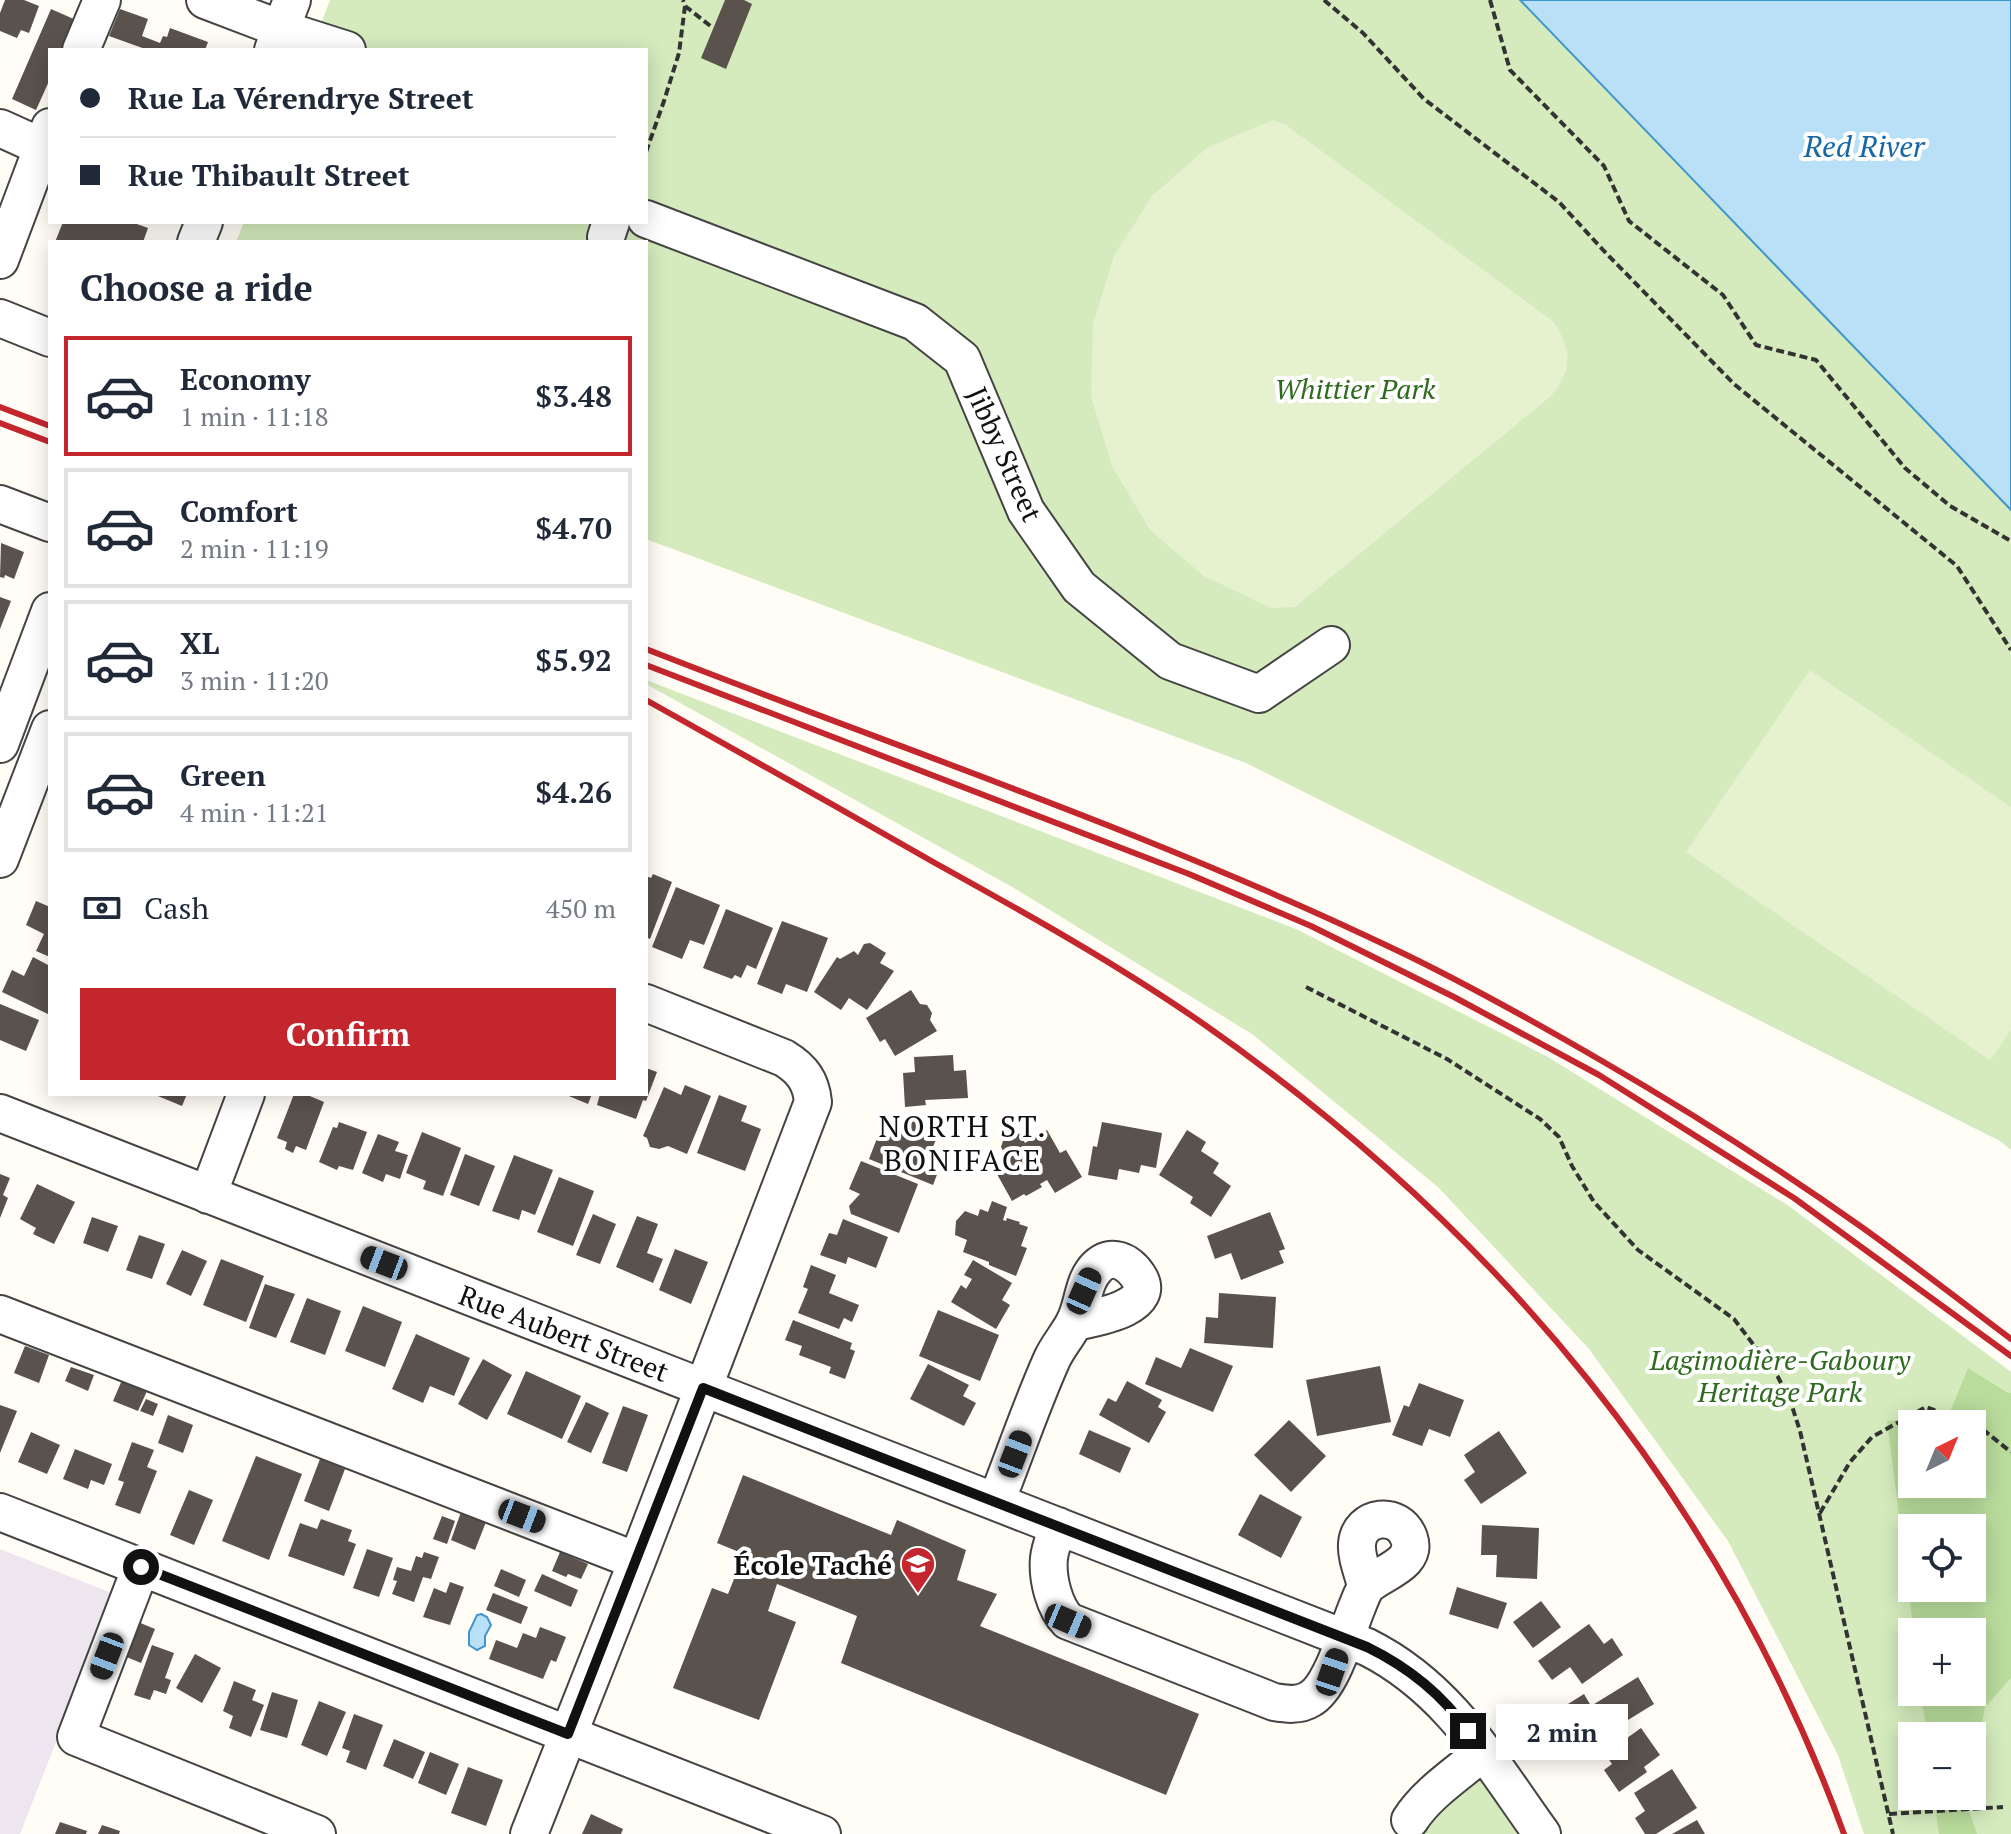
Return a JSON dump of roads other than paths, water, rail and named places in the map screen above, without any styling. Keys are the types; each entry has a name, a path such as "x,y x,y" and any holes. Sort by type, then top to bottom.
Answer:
{"street":[{"path":"82,48 102,0"},
{"path":"205,0 342,48"},
{"path":"0,128 46,137 0,260"},
{"name":"Jibby Street","path":"648,220 915,322 962,359 1026,511 1079,587 1170,661 1259,694 1331,645"},
{"path":"0,318 48,337"},
{"path":"0,504 48,522"},
{"path":"3,727 48,619"},
{"path":"0,859 48,734"},
{"path":"529,1834 813,1102 809,1081 802,1071 784,1058 648,1004"},
{"path":"208,1195 245,1096"},
{"name":"Rue Aubert Street","path":"0,1113 1383,1655 1433,1692 1459,1719 1542,1834"},
{"path":"0,1314 637,1561"},
{"path":"996,1502 1052,1358 1075,1322"},
{"path":"0,1512 822,1834"},
{"path":"1058,1526 1049,1561 1060,1614 1068,1621 1274,1702 1294,1705 1312,1699 1324,1686 1366,1586"},
{"path":"141,1567 76,1737 317,1834"},
{"path":"1410,1820 1426,1800 1483,1752"}],"water":[{"name":"Red River","path":"1520,0 2011,0 2011,510"},
{"path":"477,1615 487,1617 491,1625 485,1636 485,1646 477,1650 469,1645 469,1632"}],"railway":[{"path":"0,407 48,425"},
{"path":"0,423 48,441"},
{"path":"648,650 1115,828 1301,906 1445,974 1602,1061 1734,1142 1863,1228 2011,1339"},
{"path":"648,666 1189,874 1311,926 1454,997 1599,1075 1794,1198 2011,1356"},
{"path":"648,701 1038,921 1139,982 1205,1025 1312,1105 1411,1190 1504,1282 1588,1380 1665,1484 1733,1594 1793,1711 1844,1834"}],"place":[{"name":"École Taché","path":"918,1595"}],"district":[{"name":"NORTH ST. BONIFACE","path":"963,1143"}],"park label":[{"name":"Whittier Park","path":"1355,388"},
{"name":"Lagimodière-Gaboury Heritage Park","path":"1780,1375"}]}
